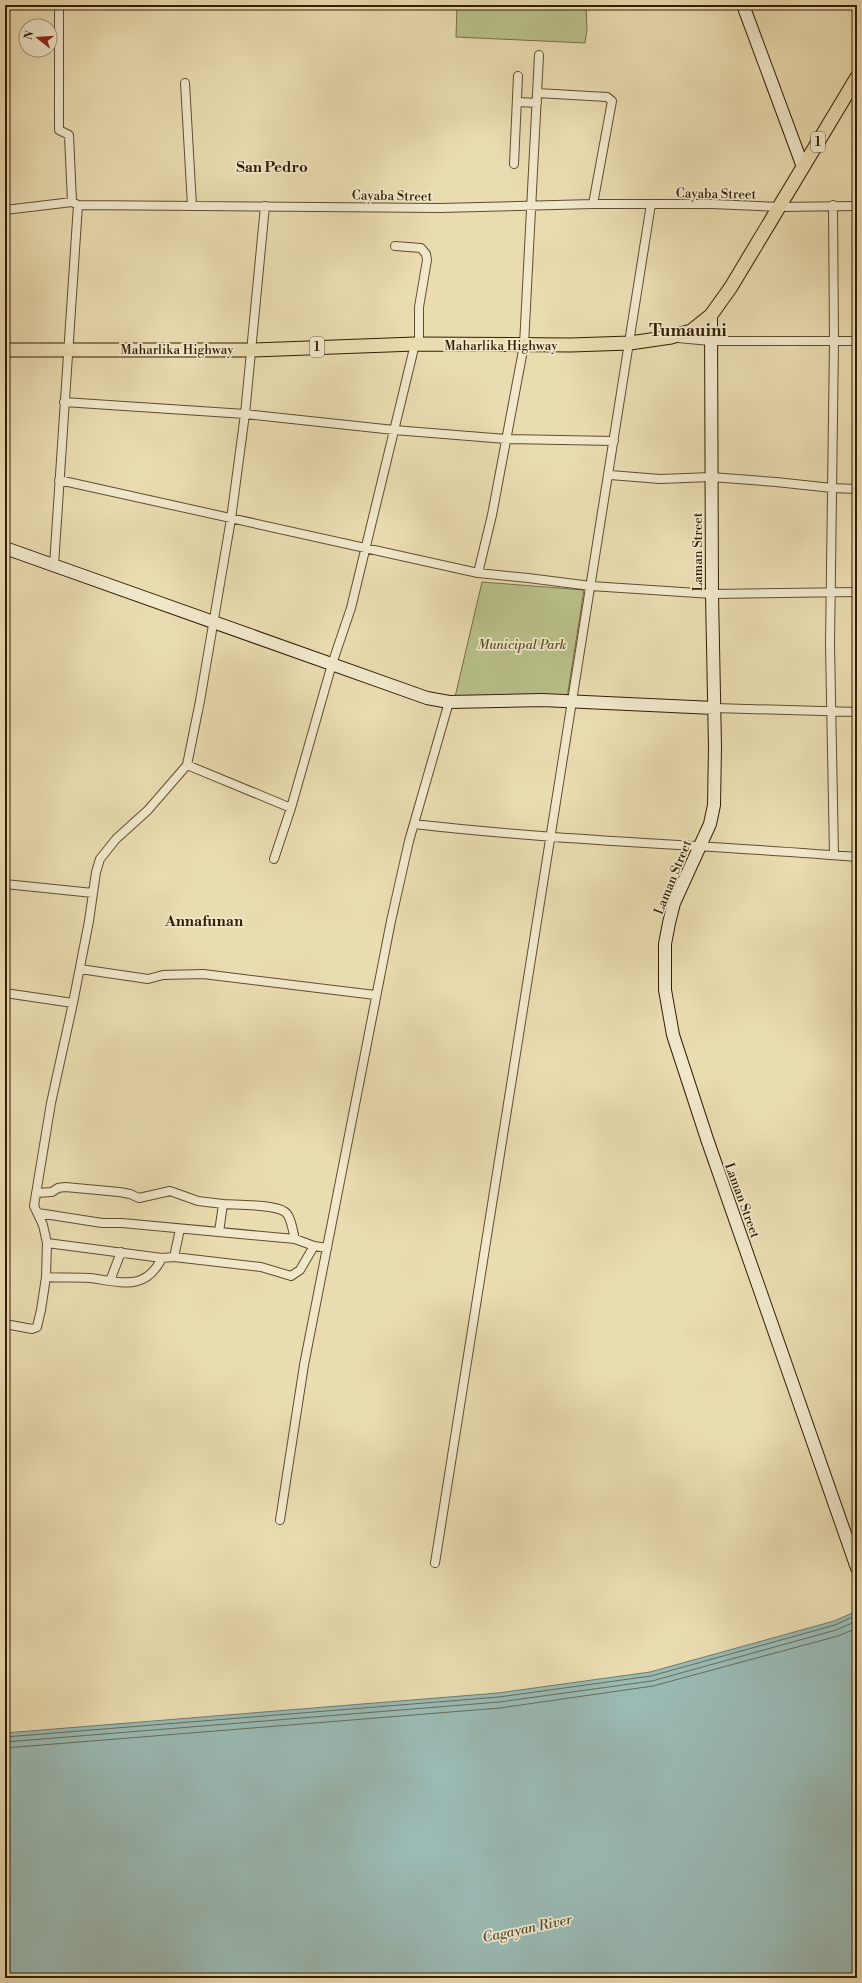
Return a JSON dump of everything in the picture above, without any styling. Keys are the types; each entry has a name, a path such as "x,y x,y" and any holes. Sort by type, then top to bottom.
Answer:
{"main road":[{"path":"743,5 803,167"},
{"name":"Maharlika Highway","path":"5,350 251,350 417,344 524,345 630,343 671,337 691,331 711,315 731,287 857,77"},
{"name":"Laman Street","path":"711,315 714,805 710,824 674,903 665,944 665,990 672,1029 707,1139 857,1568"},
{"path":"5,548 214,624 332,664 411,694 450,702 542,700 714,708"}],"street":[{"path":"54,565 64,402 69,349 75,204 69,135 59,130 59,5"},
{"path":"478,574 492,515 524,345 539,55"},
{"path":"514,164 518,76"},
{"path":"185,83 192,206"},
{"path":"537,93 607,97 612,101 593,204"},
{"path":"518,102 536,103"},
{"name":"Cayaba Street","path":"5,210 75,204 440,208 593,204 712,204 779,207 833,205 857,206"},
{"path":"435,1563 574,702 652,204"},
{"path":"833,205 834,341 830,711 834,855"},
{"path":"5,1324 32,1329 37,1327 42,1310 46,1277 47,1243 43,1225 34,1206 53,1096 80,969 96,872 100,859 116,839 148,810 187,765 214,624 231,519 245,414 265,206"},
{"path":"274,860 291,808 332,664 350,608 417,344 419,307 427,260 426,254 421,248 395,246"},
{"path":"671,337 710,340 857,341"},
{"path":"64,402 245,414 394,430 506,439 614,441"},
{"path":"610,474 660,479 711,477 857,489"},
{"path":"60,480 478,574 528,578 591,586 712,594 857,592"},
{"path":"280,1520 304,1365 375,995 400,877 450,702"},
{"path":"714,708 857,712"},
{"path":"187,765 291,808"},
{"path":"414,824 480,832 700,845 857,857"},
{"path":"5,884 93,893"},
{"path":"80,969 148,978 163,975 203,974 375,995"},
{"path":"5,993 73,1003"},
{"path":"36,1192 52,1192 58,1188 65,1187 119,1192 130,1194 138,1198 170,1191 198,1201 251,1205 285,1212 288,1215 295,1239"},
{"path":"219,1232 223,1204"},
{"path":"38,1213 102,1223 122,1223 295,1239 314,1246 327,1248"},
{"path":"174,1257 180,1229"},
{"path":"47,1243 162,1258 174,1257 261,1267 291,1276 300,1270 314,1246"},
{"path":"110,1281 121,1252"},
{"path":"46,1277 70,1277 131,1284 149,1276 157,1267 162,1258"}],"green space":[{"path":"457,5 586,5 587,29 585,43 456,37"},
{"name":"Municipal Park","path":"482,582 584,590 567,698 455,697"}],"water":[{"name":"Cagayan River","path":"857,1611 857,1978 5,1978 5,1733 498,1693 650,1672 834,1621"}],"district":[{"name":"San Pedro","path":"272,167"},
{"name":"Tumauini","path":"688,330"},
{"name":"Annafunan","path":"204,921"}]}
